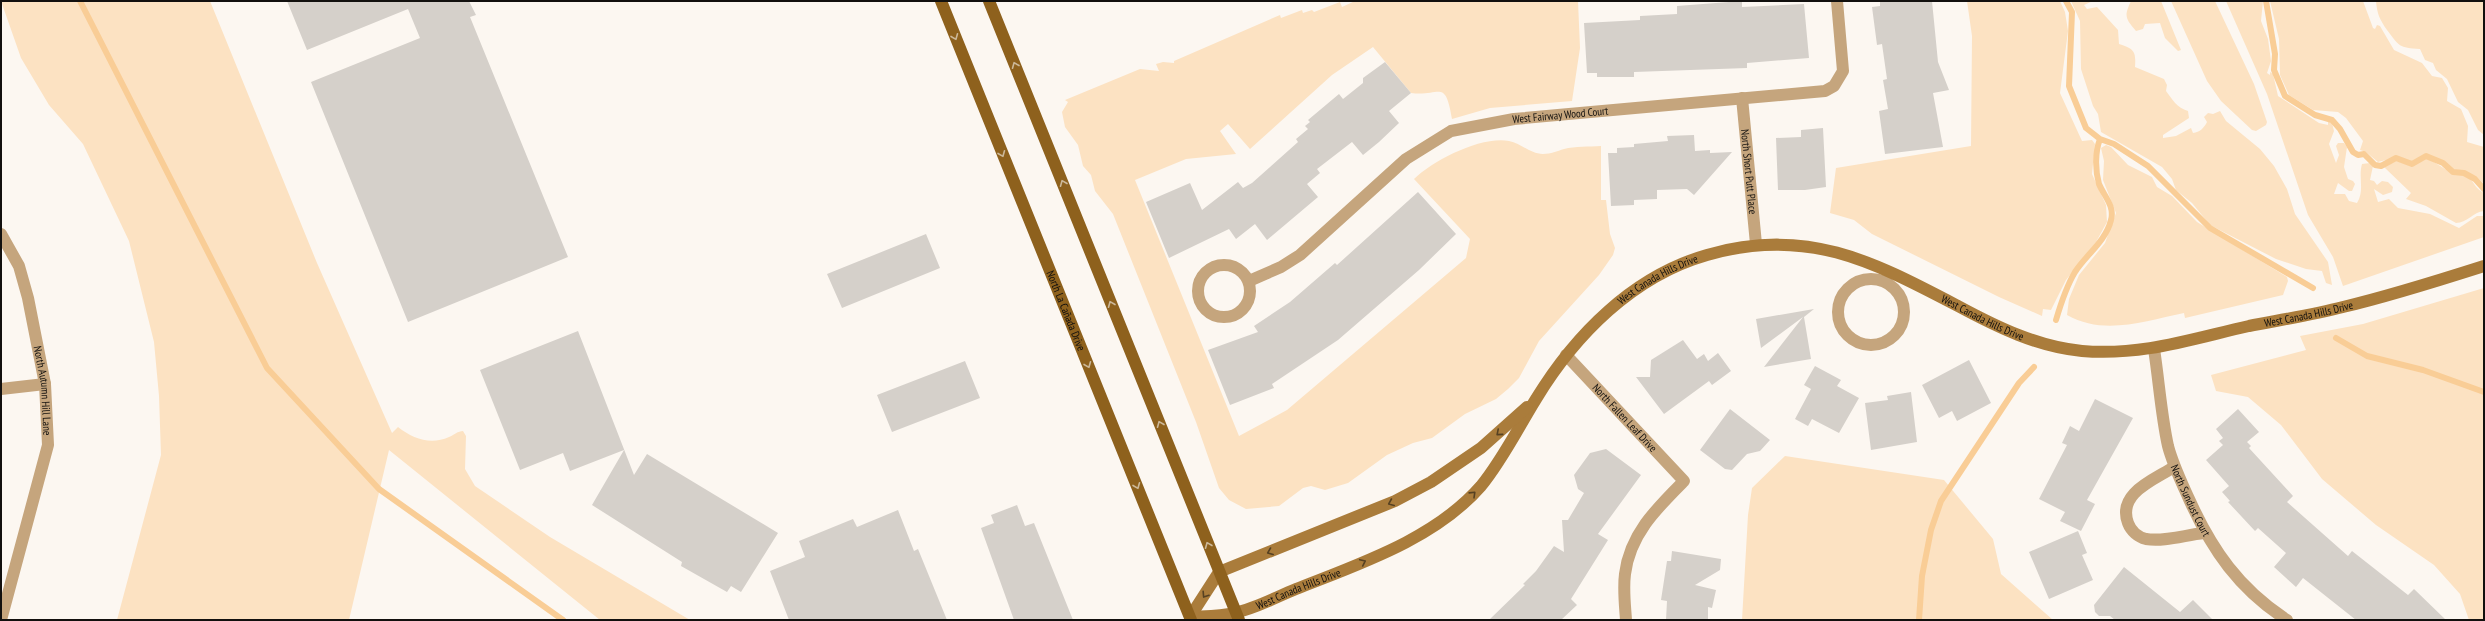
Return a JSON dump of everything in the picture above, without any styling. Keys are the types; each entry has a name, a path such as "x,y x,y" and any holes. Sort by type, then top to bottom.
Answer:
{"main road":[{"name":"North La Cañada Drive","path":"941,1 1191,619"},
{"path":"989,1 1237,616"}],"street":[{"name":"West Fairway Wood Court","path":"1249,281 1281,267 1300,255 1406,159 1451,131 1514,119 1825,91 1834,86 1843,71 1837,1"},
{"name":"North Short Putt Place","path":"1742,98 1756,244"},
{"name":"North Autumn Hill Lane","path":"1,234 19,266 28,298 44,384 48,445 1,620"},
{"name":"West Canada Hills Drive","path":"1191,619 1237,616 1384,552 1415,536 1461,505 1493,471 1538,396 1566,356 1620,300 1648,282 1694,259 1756,244 1783,244 1826,250 1859,258 1885,275 1994,325 2049,344 2080,351 2154,349 2342,308 2484,266"},
{"path":"1221,265 1238,268 1249,281 1250,298 1246,306 1232,316 1215,315 1202,304 1199,296 1199,284 1206,272 1213,267 1221,265"},
{"path":"1885,275 1900,295 1904,306 1904,317 1901,328 1884,343 1873,346 1862,345 1852,340 1844,333 1837,312 1839,302 1852,284 1862,280 1885,275"},
{"name":"North Sundust Court","path":"2154,349 2168,444 2174,467 2204,532 2214,550 2242,582 2258,598 2287,620"},
{"name":"North Fallen Leaf Drive","path":"1566,356 1684,481 1648,518 1632,545 1625,574 1626,620"},
{"path":"1,389 44,384"},
{"name":"West Canada Hills Drive","path":"1219,572 1395,501 1431,482 1481,448 1538,396"},
{"path":"2174,467 2132,495 2126,508 2128,525 2134,533 2144,538 2158,540 2204,532"},
{"path":"1191,619 1219,572"}],"shaded area":[{"path":"1,1 210,1 317,263 392,433 398,427 416,438 429,441 449,437 463,431 466,436 465,469 475,486 550,537 690,620 600,620 389,450 349,620 117,620 161,455 159,396 154,342 129,241 83,144 49,105 21,58"},
{"path":"1355,1 1578,1 1580,48 1572,101 1490,108 1452,119 1447,98 1444,93 1411,93 1373,47 1332,75 1250,149 1228,124 1220,131 1236,154 1186,159 1135,180 1239,436 1287,410 1466,258 1470,239 1414,179 1433,164 1445,157 1472,146 1498,140 1513,142 1538,154 1551,153 1573,147 1601,146 1601,200 1606,200 1610,234 1615,248 1613,255 1599,275 1539,341 1519,378 1496,399 1465,414 1432,438 1413,443 1387,455 1348,483 1325,490 1311,486 1303,488 1279,506 1246,509 1229,500 1219,488 1196,422 1113,214 1095,191 1091,175 1083,166 1078,145 1065,127 1062,112 1068,102 1065,100 1140,69 1159,71 1156,64 1163,62 1174,63 1174,61 1280,15 1281,18 1302,10 1303,13 1312,10 1314,12 1340,2 1342,7"},
{"path":"1967,1 2060,1 2065,12 2068,31 2060,93 2082,141 2092,140 2095,144 2092,174 2106,205 2107,222 2096,242 2066,280 2051,310 2043,309 2042,316 1999,297 1872,234 1854,220 1830,213 1836,168 1971,146 1972,36"},
{"path":"2071,1 2093,1 2084,5 2087,9 2097,7 2118,30 2119,44 2128,48 2135,54 2135,67 2164,79 2167,85 2166,91 2170,97 2184,110 2188,111 2189,118 2163,135 2163,138 2176,136 2191,128 2193,133 2198,132 2206,124 2207,122 2204,117 2208,113 2213,114 2220,111 2226,121 2260,149 2274,166 2287,189 2295,214 2328,262 2332,285 2326,283 2322,271 2306,269 2276,259 2210,225 2192,203 2176,190 2172,179 2162,167 2101,132 2098,114 2093,106 2081,69 2080,21"},
{"path":"2131,1 2161,1 2181,50 2178,51 2165,38 2160,23 2145,24 2143,29 2136,31 2127,17 2127,10"},
{"path":"2171,1 2215,1 2254,84 2267,122 2266,125 2256,131 2252,130 2221,101 2207,81"},
{"path":"2226,1 2263,1 2261,21 2268,39 2271,61 2267,73 2270,75 2270,72 2273,74 2278,96 2319,123 2328,125 2328,120 2332,123 2334,131 2329,144 2336,163 2339,155 2336,146 2338,143 2344,143 2347,147 2344,167 2348,179 2353,181 2355,184 2352,191 2349,191 2338,183 2334,194 2345,194 2349,201 2357,203 2361,193 2362,164 2370,163 2373,166 2370,180 2374,181 2377,185 2382,181 2388,182 2393,187 2392,192 2383,195 2374,189 2378,202 2389,199 2398,208 2430,214 2459,228 2477,216 2484,216 2484,237 2343,286 2333,257 2308,215 2267,94"},
{"path":"2270,1 2363,1 2373,28 2375,29 2377,25 2380,26 2394,50 2422,63 2432,76 2442,78 2448,88 2447,101 2461,109 2468,126 2467,142 2484,147 2484,184 2476,176 2452,170 2431,157 2422,156 2411,162 2398,157 2378,162 2366,152 2360,150 2363,141 2346,118 2338,112 2313,110 2289,95 2280,75 2279,39"},
{"path":"2376,1 2484,1 2484,135 2478,130 2468,110 2458,102 2447,79 2436,70 2433,63 2425,60 2420,49 2403,47 2394,40 2381,20 2377,10"},
{"path":"2106,145 2111,147 2128,165 2152,177 2157,187 2172,196 2197,222 2287,277 2288,281 2283,295 2185,318 2184,313 2125,325 2095,325 2067,315 2069,299 2079,275 2105,243 2116,213 2103,180 2104,161 2101,148"},
{"path":"2424,158 2451,172 2467,176 2484,193 2484,211 2477,213 2460,223 2456,223 2426,206 2406,199 2411,193 2384,167 2397,161 2411,166"},
{"path":"2484,288 2484,620 2469,620 2460,594 2434,565 2376,525 2322,479 2281,425 2248,397 2216,391 2211,375 2306,350 2300,336 2363,324"},
{"path":"1785,456 1944,480 1993,539 2001,574 2053,620 1742,620 1748,515 1752,488"}],"building":[{"path":"287,1 469,1 476,15 470,17 568,257 408,322 311,82 420,38 408,9 307,50"},
{"path":"1742,1 1742,7 1804,4 1809,58 1747,63 1747,68 1634,72 1634,77 1597,77 1597,73 1587,73 1584,23 1640,20 1640,16 1677,14 1677,6"},
{"path":"1880,1 1932,1 1938,62 1949,90 1933,93 1943,147 1885,154 1879,111 1888,109 1883,80 1887,79 1882,44 1877,45 1872,7 1880,6"},
{"path":"1385,62 1411,93 1389,111 1399,123 1379,142 1363,155 1352,142 1317,169 1320,173 1307,184 1318,197 1267,240 1255,224 1236,239 1229,229 1169,258 1146,202 1190,183 1202,210 1238,182 1243,188 1252,183 1298,142 1296,139 1308,129 1305,126 1310,122 1308,120 1339,94 1343,99 1363,83 1363,78"},
{"path":"1823,128 1826,187 1805,190 1778,190 1776,138 1801,137 1801,130"},
{"path":"1694,135 1695,151 1710,150 1710,153 1732,152 1694,195 1687,189 1657,190 1657,199 1634,200 1634,205 1611,206 1608,153 1617,153 1617,148 1634,147 1634,144 1668,141 1667,136"},
{"path":"1418,192 1456,234 1419,270 1338,340 1272,384 1274,388 1230,405 1208,350 1258,332 1254,326 1290,302 1335,263 1337,265"},
{"path":"926,234 940,268 842,308 827,274"},
{"path":"1814,309 1804,317 1811,359 1764,367 1803,317 1761,348 1756,319"},
{"path":"578,331 634,475 647,454 778,533 741,592 731,586 727,592 681,566 682,562 592,505 624,450 570,471 563,453 520,470 480,370"},
{"path":"1683,340 1697,359 1704,354 1708,361 1718,353 1731,371 1712,385 1709,381 1664,414 1636,377 1650,377 1651,360"},
{"path":"1969,360 1991,403 1957,421 1952,411 1939,418 1922,385"},
{"path":"965,361 980,398 892,432 877,395"},
{"path":"1815,366 1841,380 1837,386 1859,398 1839,433 1812,419 1808,426 1795,419 1811,389 1804,385"},
{"path":"1911,392 1917,442 1871,450 1865,403 1888,400 1887,396"},
{"path":"2095,399 2133,418 2087,500 2095,504 2081,531 2060,521 2065,512 2039,499 2067,445 2062,443 2070,426 2079,431"},
{"path":"1730,409 1770,440 1760,451 1747,454 1732,470 1725,469 1700,450"},
{"path":"2238,409 2259,432 2247,442 2251,446 2249,448 2293,496 2287,502 2348,556 2352,551 2408,595 2414,589 2446,620 2356,620 2303,578 2296,587 2274,567 2286,553 2258,528 2255,531 2228,502 2230,501 2222,492 2229,486 2206,460 2223,445 2219,441 2223,438 2216,429"},
{"path":"1606,449 1641,475 1598,534 1608,540 1571,599 1577,605 1561,620 1489,620 1525,585 1523,584 1536,571 1554,546 1564,552 1562,520 1568,520 1584,493 1578,489 1574,475 1590,453"},
{"path":"1017,505 1025,526 1034,523 1073,620 1014,620 981,528 994,523 991,515"},
{"path":"898,510 914,551 918,549 947,620 789,620 770,571 805,557 799,541 853,519 857,527"},
{"path":"2078,531 2087,553 2082,555 2093,580 2049,599 2029,552"},
{"path":"1672,551 1721,559 1720,570 1695,585 1716,590 1712,608 1708,607 1708,620 1666,620 1667,601 1661,600 1667,561 1671,561"},
{"path":"2124,567 2180,612 2193,600 2213,620 2115,620 2110,616 2099,616 2095,612 2094,605"}],"waterway":[{"path":"80,1 267,368 379,489 563,620"},
{"path":"2066,1 2072,12 2069,86 2086,128 2100,139 2114,144 2148,166 2210,228 2313,288"},
{"path":"2266,1 2275,54 2274,70 2285,96 2315,115 2332,120 2340,129 2353,152 2358,155 2364,154 2375,165 2381,166 2396,158 2412,164 2426,156 2443,163 2453,172 2464,173 2475,179 2484,189"},
{"path":"2056,320 2064,295 2075,272 2105,235 2111,220 2112,210 2099,184 2097,173 2096,155 2100,139"},
{"path":"2336,338 2367,356 2423,370 2484,392"},
{"path":"1919,620 1922,576 1931,530 1941,501 2019,383 2034,367"}]}
